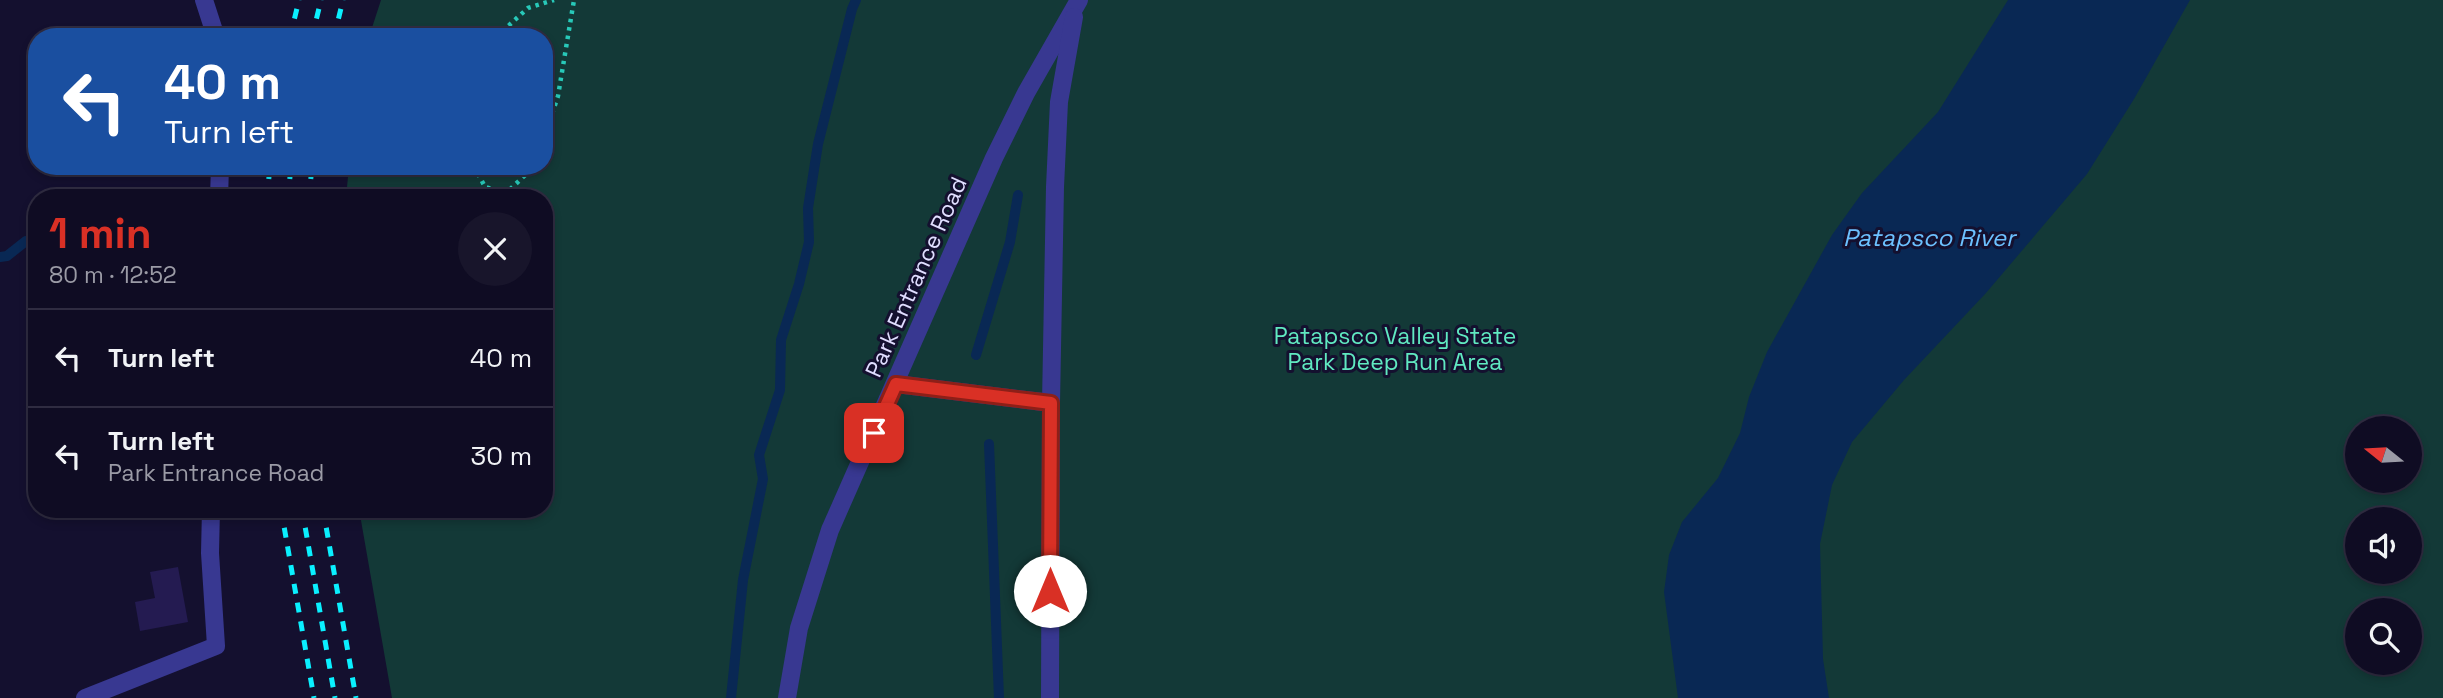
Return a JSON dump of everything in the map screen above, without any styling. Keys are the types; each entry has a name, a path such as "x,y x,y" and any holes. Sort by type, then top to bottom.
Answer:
{"street":[{"path":"204,0 213,28"},
{"name":"Park Entrance Road","path":"787,698 799,628 830,530 994,158 1026,93 1078,2"},
{"name":"Park Entrance Road","path":"1050,698 1055,187 1059,102 1078,2"},
{"path":"896,384 1051,403"},
{"path":"85,698 216,646 210,553 211,518"}],"path":[{"path":"506,28 528,8 554,0"},
{"path":"553,111 558,96 574,0"},
{"path":"479,175 485,187 492,189"},
{"path":"510,189 525,175"}],"green space":[{"name":"Patapsco Valley State Park Deep Run Area","path":"381,0 2443,0 2443,698 392,698 361,518 553,518 553,189 347,189 348,175 553,175 553,28 372,28"}],"water":[{"name":"Patapsco River","path":"2008,0 2190,0 2134,99 2087,174 1986,293 1904,380 1852,442 1832,485 1820,544 1823,659 1829,698 1678,698 1664,592 1669,555 1682,522 1718,478 1740,433 1749,397 1767,352 1832,235 1862,193 1938,112"}],"building":[{"path":"178,567 188,622 140,631 135,602 155,598 150,572"}],"waterway":[{"path":"731,698 743,580 763,479 759,455 780,390 781,340 809,242 808,208 818,144 856,0"},
{"path":"976,355 1010,242 1018,195"},
{"path":"0,257 7,256 28,241"},
{"path":"989,444 999,698"}],"railway":[{"path":"292,28 299,0"},
{"path":"314,28 321,0"},
{"path":"336,28 343,0"},
{"path":"268,189 269,175"},
{"path":"289,189 290,175"},
{"path":"310,189 311,175"},
{"path":"283,518 314,698"},
{"path":"304,518 335,698"},
{"path":"325,518 356,698"}],"route":[{"path":"874,433 896,384 1051,403 1050,591"}]}
